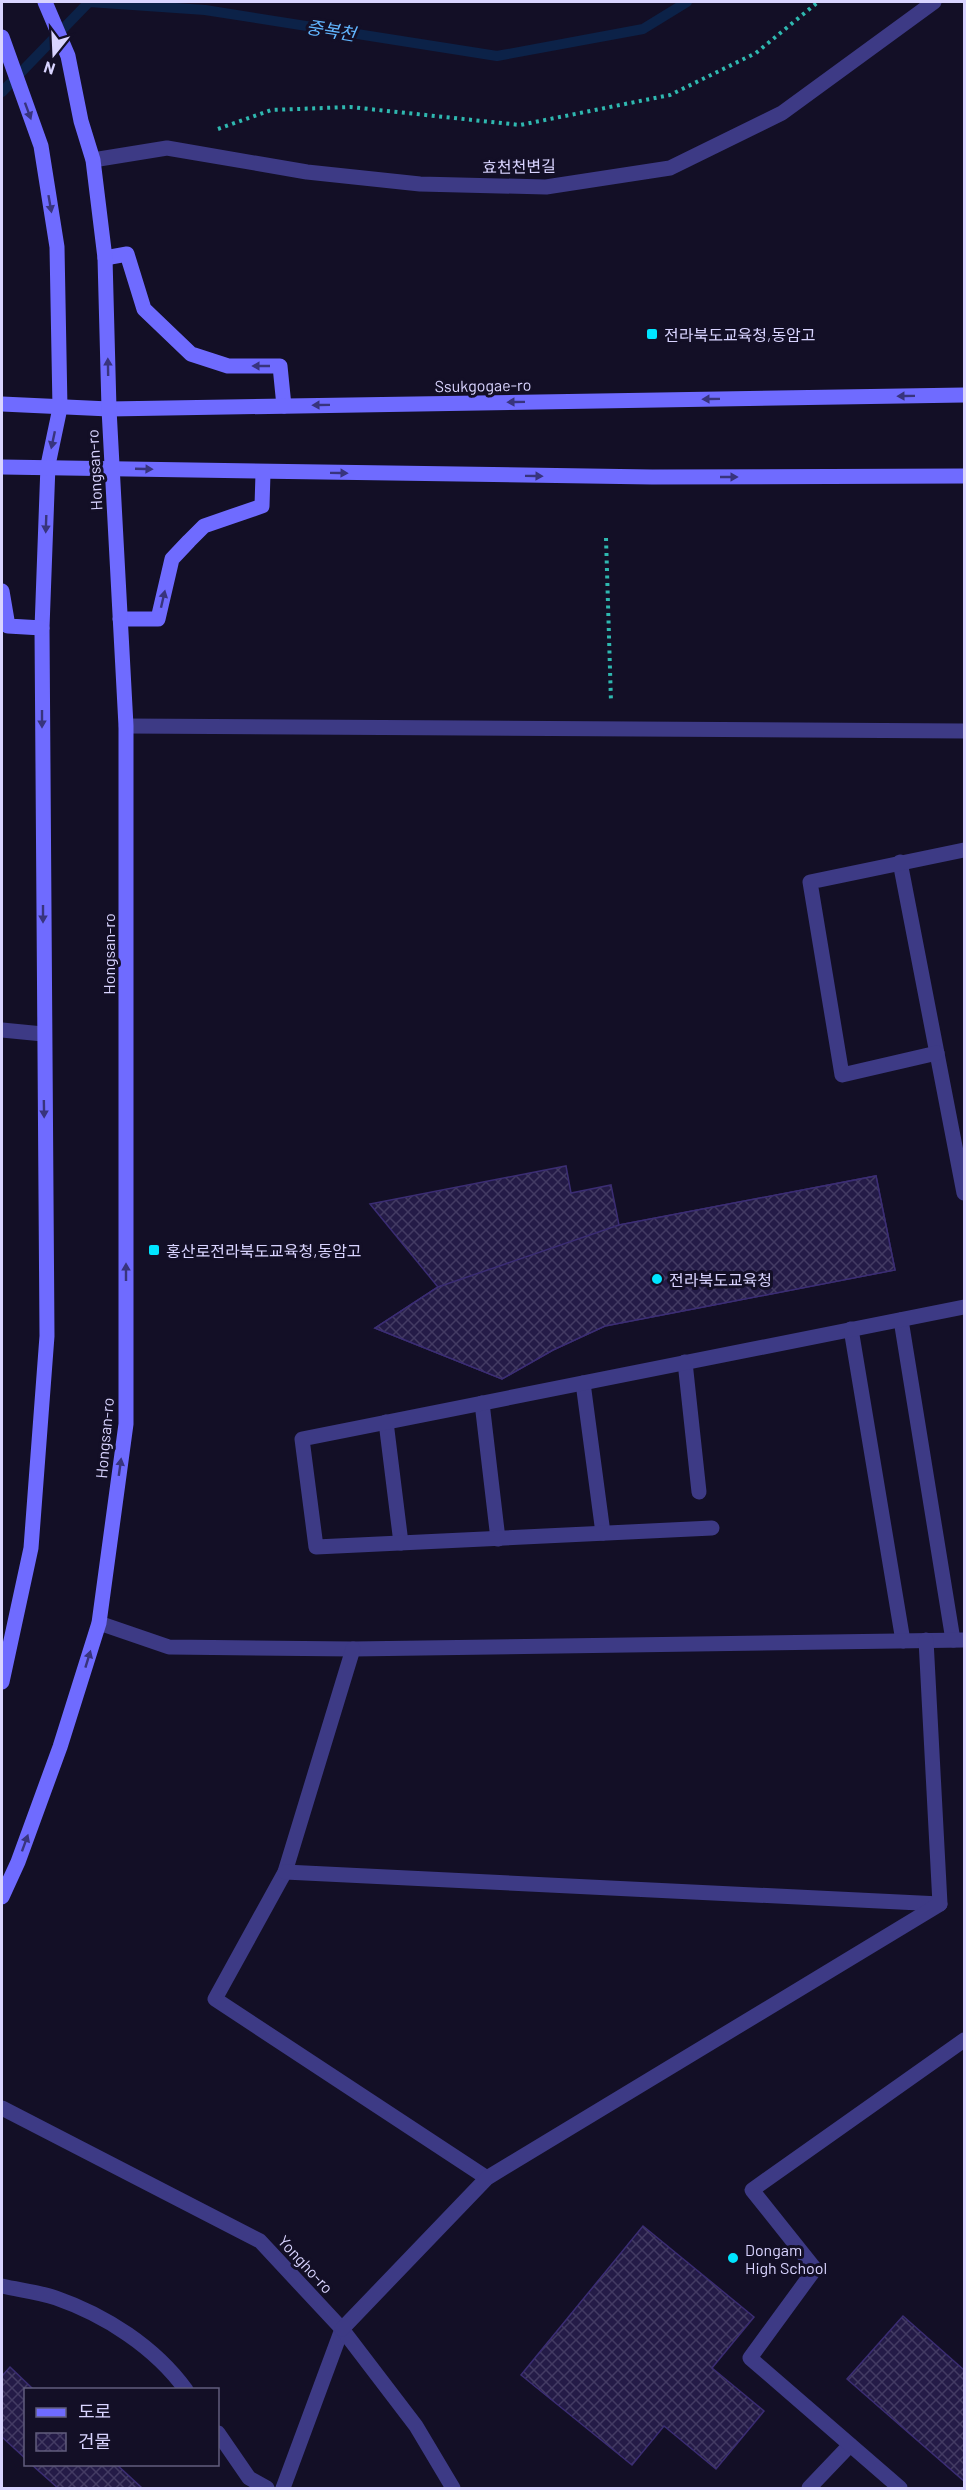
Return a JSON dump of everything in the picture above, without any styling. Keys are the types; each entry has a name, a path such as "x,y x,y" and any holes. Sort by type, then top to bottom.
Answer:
{"street":[{"name":"Hongsan-ro","path":"2,1897 18,1862 60,1747 99,1623 126,1424 126,726 109,409 105,258 93,160 81,121 68,57 45,2"},
{"name":"효천천변길","path":"93,160 167,148 307,172 420,184 546,187 670,168 782,113 934,2"},
{"path":"2,37 40,147 57,247 60,408 48,465 42,628 46,1336 31,1548 2,1682"},
{"path":"105,258 127,254 144,309 191,354 228,366 280,366 284,406"},
{"name":"Ssukgogae-ro","path":"2,404 109,409 964,395"},
{"path":"2,466 652,477 964,476"},
{"path":"120,620 158,619 172,560 204,526 262,506 263,472"},
{"path":"2,591 8,627 42,628"},
{"path":"126,726 964,731"},
{"path":"937,1053 842,1075 810,882 964,850"},
{"path":"900,862 964,1193"},
{"path":"2,1030 43,1034"},
{"path":"712,1528 316,1547 302,1439 964,1307"},
{"path":"99,1623 169,1647 353,1649 959,1640 901,1320"},
{"path":"851,1329 903,1641"},
{"path":"685,1362 699,1492"},
{"path":"583,1383 603,1533"},
{"path":"482,1403 498,1539"},
{"path":"386,1422 401,1543"},
{"path":"926,1640 940,1904"},
{"path":"353,1649 285,1872 215,1999 487,2178"},
{"path":"285,1872 940,1904"},
{"path":"283,2488 342,2329 487,2178 940,1904"},
{"path":"900,2488 750,2358 815,2269 752,2190 964,2040"},
{"name":"Yongho-ro","path":"2,2108 260,2241 342,2329 416,2426 453,2488"},
{"path":"2,2286 54,2297 100,2317 140,2344 176,2375 185,2388"},
{"path":"219,2434 249,2478 267,2488"},
{"path":"809,2488 850,2445"}],"path":[{"path":"208,133 271,110 350,107 520,125 670,95 756,53 818,2"},
{"path":"606,538 611,706"}],"building":[{"name":"전라북도교육청","path":"566,1166 571,1193 611,1185 619,1225 876,1176 895,1270 605,1326 553,1350 502,1379 375,1328 438,1287 370,1204"},
{"name":"전라북도교육청","path":"876,1176 895,1270 605,1326 553,1350 502,1379 375,1328 438,1287 619,1225"},
{"path":"643,2226 754,2317 712,2368 764,2411 716,2469 664,2426 632,2465 521,2375"},
{"path":"903,2316 964,2370 964,2481 847,2379"},
{"path":"10,2367 32,2388 24,2388 24,2457 2,2437 2,2376"},
{"path":"33,2466 118,2466 142,2488 58,2488"}],"waterway":[{"name":"중복천","path":"2,92 89,2 205,10 497,56 643,29 687,2"}],"place":[{"name":"전라북도교육청,동암고","path":"652,334"},
{"name":"홍산로전라북도교육청,동암고","path":"154,1250"},
{"name":"전라북도교육청","path":"657,1279"},
{"name":"Dongam High School","path":"733,2258"}]}
